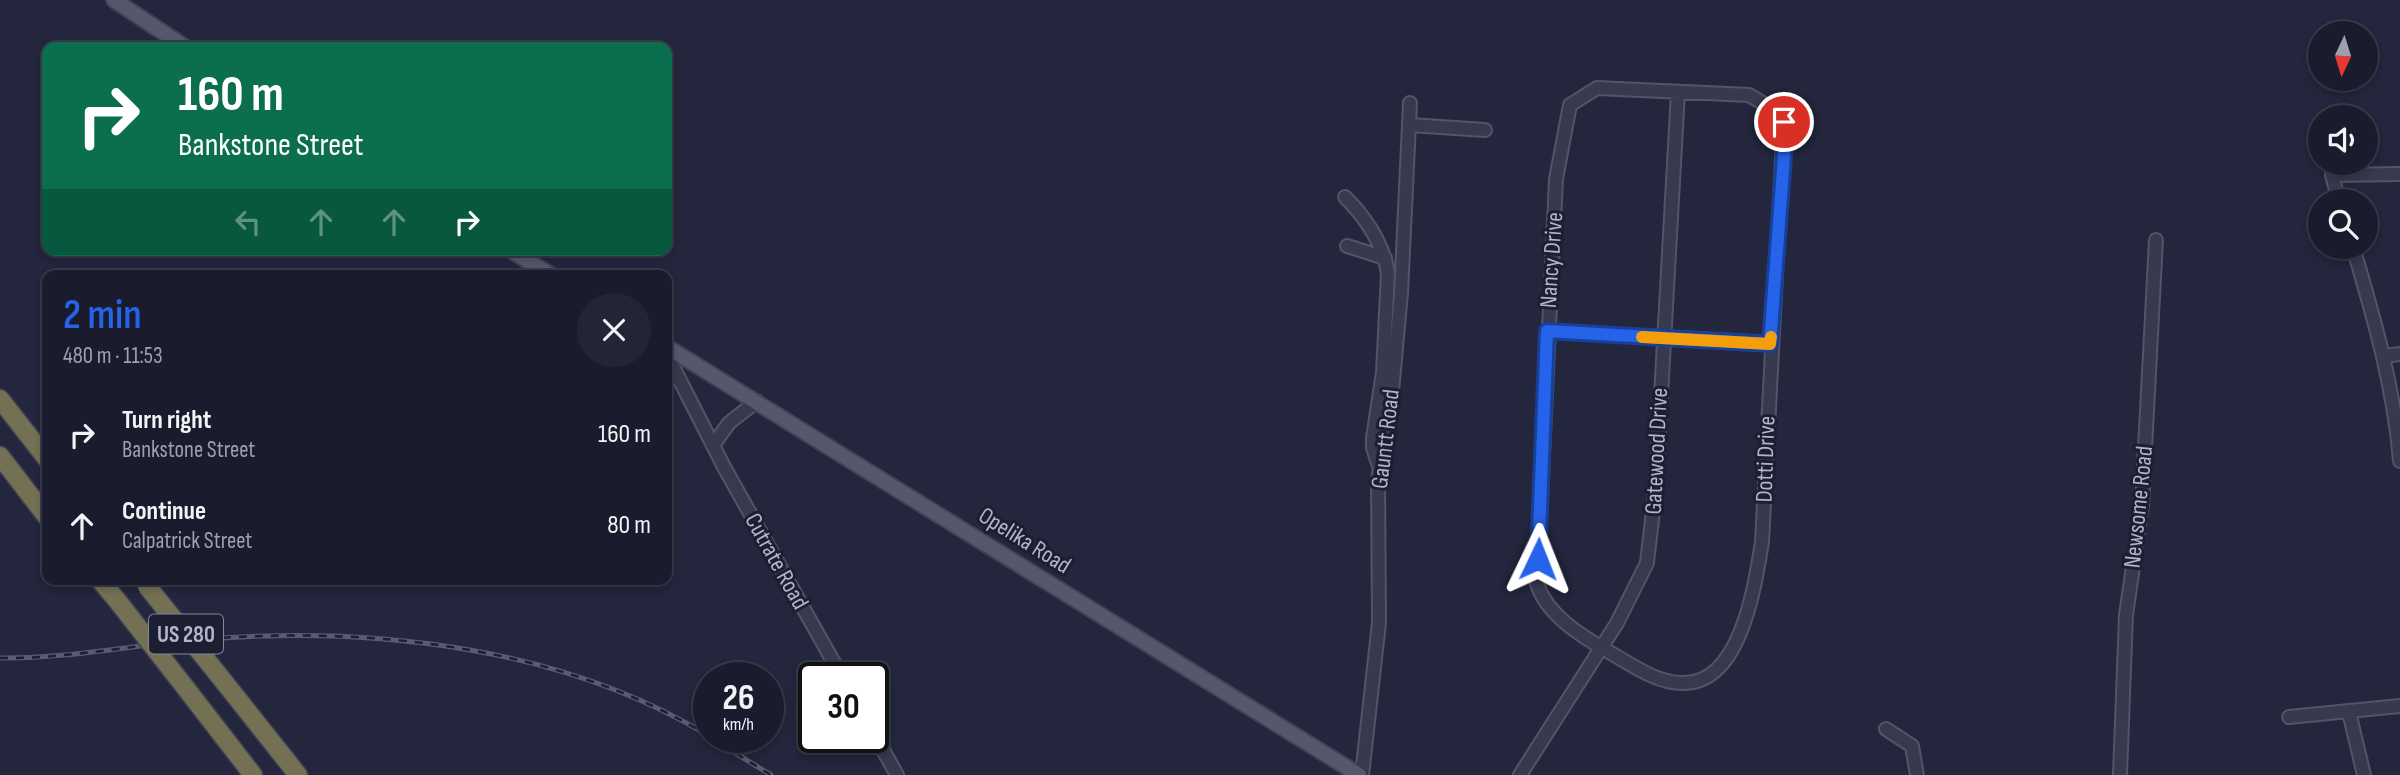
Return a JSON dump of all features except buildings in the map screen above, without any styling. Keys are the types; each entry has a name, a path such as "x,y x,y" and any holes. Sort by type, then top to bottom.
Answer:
{"highway":[{"path":"0,399 42,452"},
{"path":"0,456 42,510"},
{"name":"US 280","path":"104,585 253,775"},
{"name":"US 280","path":"147,585 298,775"}],"main road":[{"path":"114,0 177,42"},
{"path":"520,256 543,270"},
{"name":"Opelika Road","path":"672,350 1361,775"}],"street":[{"name":"Nancy Drive","path":"1601,648 1548,609 1537,584 1556,180 1570,105 1597,88 1749,95 1778,112"},
{"name":"Gatewood Drive","path":"1520,775 1633,593 1649,551 1678,92"},
{"name":"Gauntt Road","path":"1361,775 1379,623 1379,466 1392,389 1410,103"},
{"name":"Dotti Drive","path":"1601,648 1662,680 1683,684 1705,678 1722,666 1734,648 1753,596 1762,542 1770,344 1784,156 1784,122 1778,112"},
{"path":"1410,125 1485,130"},
{"path":"2336,189 2332,175 2400,174"},
{"path":"1345,197 1367,222 1385,258 1387,317 1373,448 1379,466"},
{"name":"Newsome Road","path":"2120,775 2126,615 2142,505 2155,240"},
{"path":"1347,246 1385,258"},
{"path":"2356,259 2384,356 2396,415 2400,461"},
{"path":"1547,331 1770,344"},
{"path":"2384,356 2400,354"},
{"name":"Cutrate Road","path":"672,367 834,662"},
{"path":"714,444 729,424 757,401"},
{"path":"2289,717 2400,706"},
{"path":"2349,712 2364,775"},
{"path":"1886,729 1912,746 1917,775"},
{"path":"885,753 897,775"}],"railway":[{"path":"0,658 77,654 180,641 270,636 335,636 401,641 466,649 530,663 592,681 652,706 693,728"},
{"path":"735,753 771,775"}],"slow traffic":[{"path":"1642,337 1770,344 1771,337"}],"route":[{"path":"1538,559 1547,331 1770,344 1784,156 1784,122"}]}
